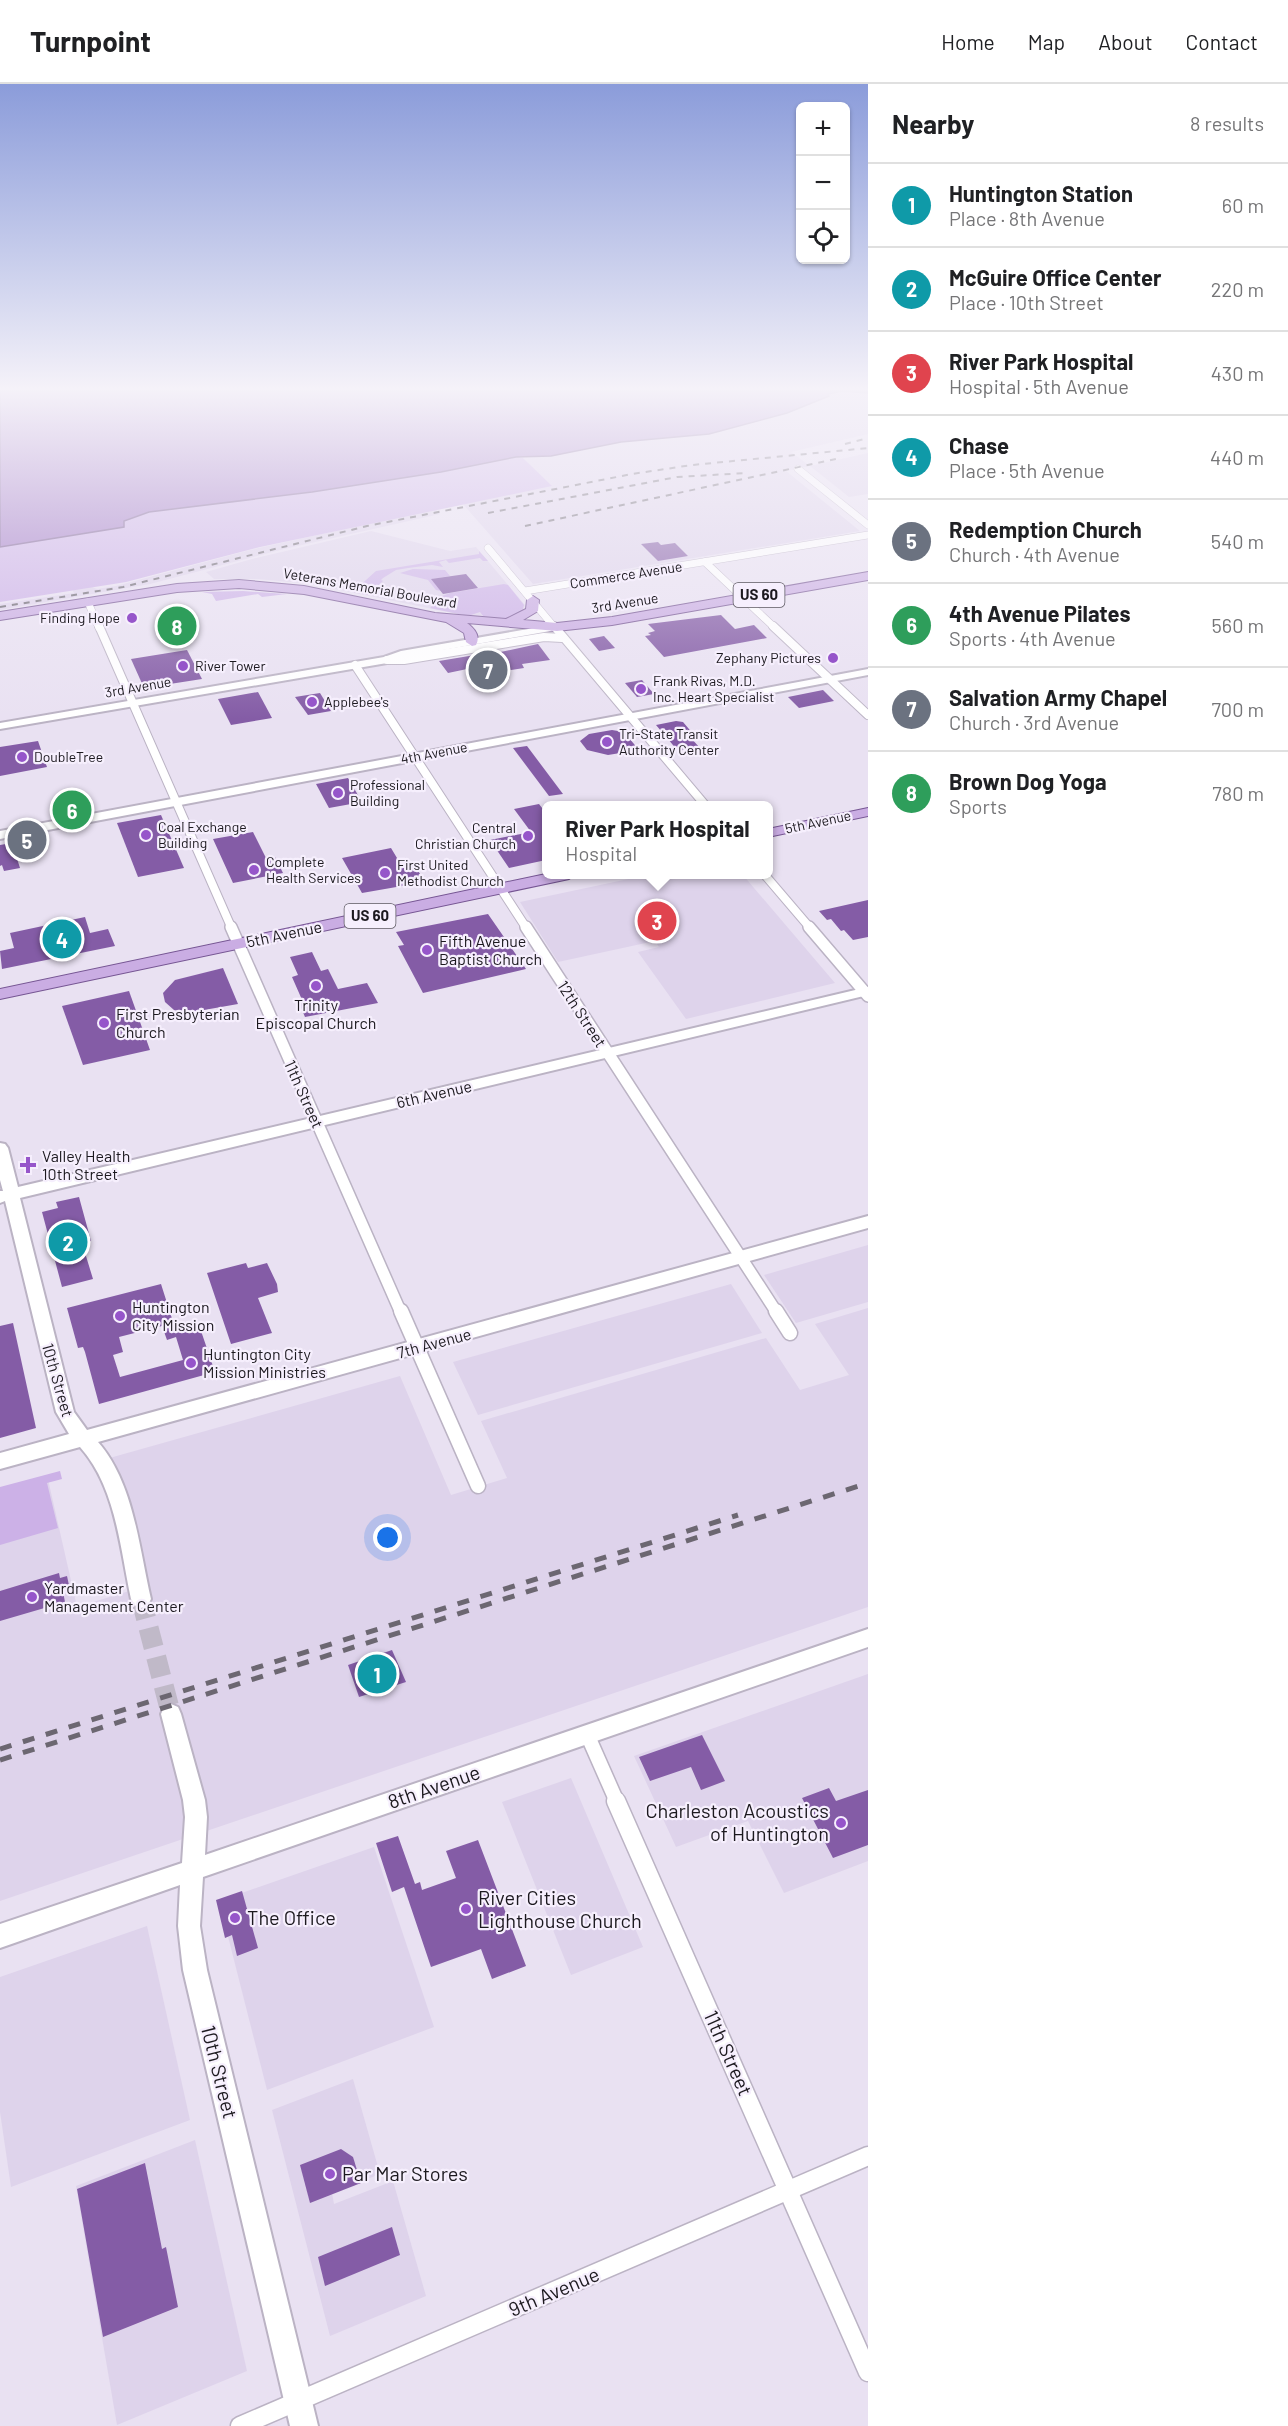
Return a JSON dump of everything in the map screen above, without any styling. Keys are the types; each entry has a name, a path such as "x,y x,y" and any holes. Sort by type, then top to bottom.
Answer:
{"main road":[{"name":"3rd Avenue","path":"559,633 612,621 868,576"},
{"name":"Veterans Memorial Boulevard","path":"0,616 198,586 257,585 317,592 435,617 505,623 559,633"},
{"path":"505,623 528,615 534,608 529,595"},
{"path":"435,617 468,629 472,634 472,642"},
{"name":"5th Avenue","path":"773,832 868,812"},
{"name":"5th Avenue","path":"0,994 546,879"}],"street":[{"path":"837,500 868,525"},
{"name":"Commerce Avenue","path":"529,595 705,562 868,535"},
{"path":"488,548 702,801"},
{"path":"705,562 868,715"},
{"name":"11th Street","path":"88,602 478,1486"},
{"name":"3rd Avenue","path":"387,660 401,654 472,642 559,633"},
{"name":"3rd Avenue","path":"0,726 355,665 404,660 559,633"},
{"name":"12th Street","path":"355,665 790,1333"},
{"name":"4th Avenue","path":"0,835 868,672"},
{"path":"768,879 867,993"},
{"name":"6th Avenue","path":"5,1196 867,993"},
{"name":"10th Street","path":"0,1148 5,1196 65,1412 70,1423 97,1453 112,1484 141,1599"},
{"name":"7th Avenue","path":"0,1461 868,1222"},
{"name":"8th Avenue","path":"0,1936 868,1638"},
{"name":"10th Street","path":"171,1714 194,1800 196,1817 189,1926 195,1970 304,2426"},
{"name":"11th Street","path":"587,1734 868,2372"},
{"name":"9th Avenue","path":"240,2426 868,2156"}],"shaded area":[{"path":"0,500 244,500 149,512 124,521 124,527 0,547"},
{"path":"244,500 484,500 260,547 126,582 0,602 0,547 123,527 124,521 149,512"},
{"path":"476,500 822,500 860,531 533,584 462,503"},
{"path":"435,509 440,514 284,549 150,584 0,610 0,604 74,593 71,587 87,585 97,589 116,586 250,550"},
{"path":"371,531 450,551 476,547 525,605 524,609 522,612 501,619 467,616 311,584 257,579 214,579 206,572"},
{"path":"479,551 488,561 480,558 449,563 446,560 439,562 443,567 432,565 396,570 383,578 381,580 383,581 367,595 349,591 356,589 376,571 479,554"},
{"path":"413,569 445,570 450,576 432,579 441,591 436,590 428,580 400,573"},
{"path":"508,585 524,605 522,612 505,619 484,617 480,612 468,616 430,608 442,596 450,593"},
{"path":"243,591 287,594 262,597 258,594 216,601 212,594 202,592"},
{"path":"628,879 746,879 835,983 686,1019 638,952 659,947 655,941 558,962 520,902"},
{"path":"868,1245 868,1302 796,1323 764,1275"},
{"path":"731,1284 762,1333 478,1415 453,1362"},
{"path":"868,1308 868,1607 0,1901 0,1488 47,1475 77,1607 139,1588 106,1459 400,1376 451,1495 507,1478 481,1421 766,1338 800,1390 849,1375 815,1324"},
{"path":"60,1471 62,1479 47,1483 58,1528 0,1545 0,1487"},
{"path":"868,1674 868,1861 784,1893 748,1821 676,1847 634,1756"},
{"path":"571,1778 643,1947 571,1975 502,1802"},
{"path":"374,1847 434,2027 267,2090 219,1901"},
{"path":"147,1926 190,2120 11,2187 0,2112 0,1977"},
{"path":"353,2079 380,2174 332,2193 334,2204 393,2181 426,2296 330,2336 272,2110"},
{"path":"195,2140 247,2371 117,2425 76,2186"}],"building":[{"path":"658,542 661,545 675,543 688,556 658,561 641,544"},
{"path":"466,574 478,588 443,594 431,579"},
{"path":"721,615 735,629 754,625 767,638 664,657 645,636 655,631 648,624"},
{"path":"604,636 615,648 599,651 589,639"},
{"path":"538,644 550,660 522,664 524,668 493,673 499,682 479,685 467,669 448,673 439,661 475,655 477,657"},
{"path":"187,650 202,679 144,688 131,659"},
{"name":"Frank Rivas, M.D. Inc. Heart Specialist","path":"642,680 654,694 637,697 625,683"},
{"path":"823,690 834,701 799,708 788,697"},
{"path":"258,692 272,718 231,725 218,699"},
{"name":"Applebee's","path":"320,693 331,711 308,715 295,697"},
{"path":"683,722 694,735 691,738 699,747 678,751 656,725"},
{"name":"Tri-State Transit Authority Center","path":"612,730 624,732 639,750 608,755 587,750 580,741 589,734"},
{"name":"DoubleTree","path":"38,741 47,767 0,776 0,747"},
{"path":"527,746 563,794 549,796 513,748"},
{"name":"Professional Building","path":"348,778 362,802 329,808 316,784"},
{"name":"Central Christian Church","path":"539,804 542,808 542,861 509,868 490,840 531,832 514,809"},
{"name":"Coal Exchange Building","path":"161,815 184,868 138,877 117,823"},
{"path":"253,832 266,858 275,857 283,873 233,883 213,839"},
{"path":"12,843 20,868 4,871 2,865 0,866 0,845"},
{"name":"First United Methodist Church","path":"391,848 400,863 412,861 425,882 362,893 342,858"},
{"path":"868,900 868,937 853,940 819,911"},
{"name":"Fifth Avenue Baptist Church","path":"488,914 526,969 423,993 398,946 404,945 396,932"},
{"path":"85,917 90,933 108,929 115,946 2,969 0,951 14,948 10,933"},
{"name":"Trinity Episcopal Church","path":"312,952 321,971 328,969 338,989 367,983 378,1003 305,1017 299,1003 303,1002 292,977 298,975 290,957"},
{"path":"223,968 238,1004 187,1013 174,1010 165,1002 163,993 175,980"},
{"name":"First Presbyterian Church","path":"129,991 150,1050 83,1065 62,1006"},
{"path":"79,1197 91,1241 82,1243 93,1279 62,1287 42,1212 58,1208 56,1202"},
{"path":"246,1263 248,1268 267,1263 277,1284 278,1292 258,1298 272,1333 231,1344 207,1273"},
{"path":"161,1284 175,1328 193,1323 195,1329 200,1328 215,1372 99,1404 85,1352 83,1347 78,1348 67,1308","holes":["162,1326 167,1340 176,1337 183,1360 120,1377 113,1355 123,1352 119,1337"]},
{"path":"13,1323 36,1428 0,1438 0,1326"},
{"name":"Yardmaster Management Center","path":"59,1573 60,1578 67,1576 70,1590 63,1592 65,1602 0,1621 0,1591"},
{"path":"392,1650 406,1682 359,1697 348,1665"},
{"path":"702,1735 725,1781 701,1790 691,1767 650,1781 639,1757"},
{"name":"Charleston Acoustics of Huntington","path":"829,1788 836,1801 868,1790 868,1845 833,1858 802,1798"},
{"name":"River Cities Lighthouse Church","path":"398,1836 415,1884 420,1882 422,1890 456,1878 446,1851 478,1840 526,1966 492,1979 481,1949 431,1967 404,1887 392,1892 376,1843"},
{"name":"The Office","path":"242,1891 258,1948 237,1956 232,1935 225,1938 216,1900"},
{"name":"Par Mar Stores","path":"341,2149 353,2157 361,2183 310,2203 300,2165"},
{"path":"145,2163 162,2249 166,2247 178,2307 103,2337 77,2189"},
{"path":"392,2227 400,2255 325,2286 318,2257"}],"tunnel":[{"path":"141,1599 171,1714"}],"railway":[{"path":"0,607 123,587 367,526 498,500"},
{"path":"488,513 555,500"},
{"path":"525,526 644,500"},
{"path":"0,1760 868,1483"},
{"path":"0,1749 738,1515"}],"place":[{"name":"Finding Hope","path":"132,618"},
{"name":"Brown Dog Yoga","path":"177,626"},
{"name":"Zephany Pictures","path":"833,658"},
{"name":"River Tower","path":"183,666"},
{"name":"Salvation Army Chapel","path":"488,670"},
{"name":"Frank Rivas, M.D. Inc. Heart Specialist","path":"641,689"},
{"name":"Applebee's","path":"312,702"},
{"name":"Tri-State Transit Authority Center","path":"607,742"},
{"name":"DoubleTree","path":"22,757"},
{"name":"Professional Building","path":"338,793"},
{"name":"4th Avenue Pilates","path":"72,810"},
{"name":"Coal Exchange Building","path":"146,835"},
{"name":"Central Christian Church","path":"528,836"},
{"name":"Redemption Church","path":"27,840"},
{"name":"Complete Health Services","path":"254,870"},
{"name":"First United Methodist Church","path":"385,873"},
{"name":"River Park Hospital","path":"657,921"},
{"name":"Chase","path":"62,939"},
{"name":"Fifth Avenue Baptist Church","path":"427,950"},
{"name":"Trinity Episcopal Church","path":"316,986"},
{"name":"First Presbyterian Church","path":"104,1023"},
{"name":"Valley Health 10th Street","path":"28,1165"},
{"name":"McGuire Office Center","path":"68,1242"},
{"name":"Huntington City Mission","path":"120,1316"},
{"name":"Huntington City Mission Ministries","path":"191,1363"},
{"name":"Yardmaster Management Center","path":"32,1597"},
{"name":"Huntington Station","path":"377,1674"},
{"name":"Charleston Acoustics of Huntington","path":"841,1823"},
{"name":"River Cities Lighthouse Church","path":"466,1909"},
{"name":"The Office","path":"235,1918"},
{"name":"Par Mar Stores","path":"330,2174"}]}
